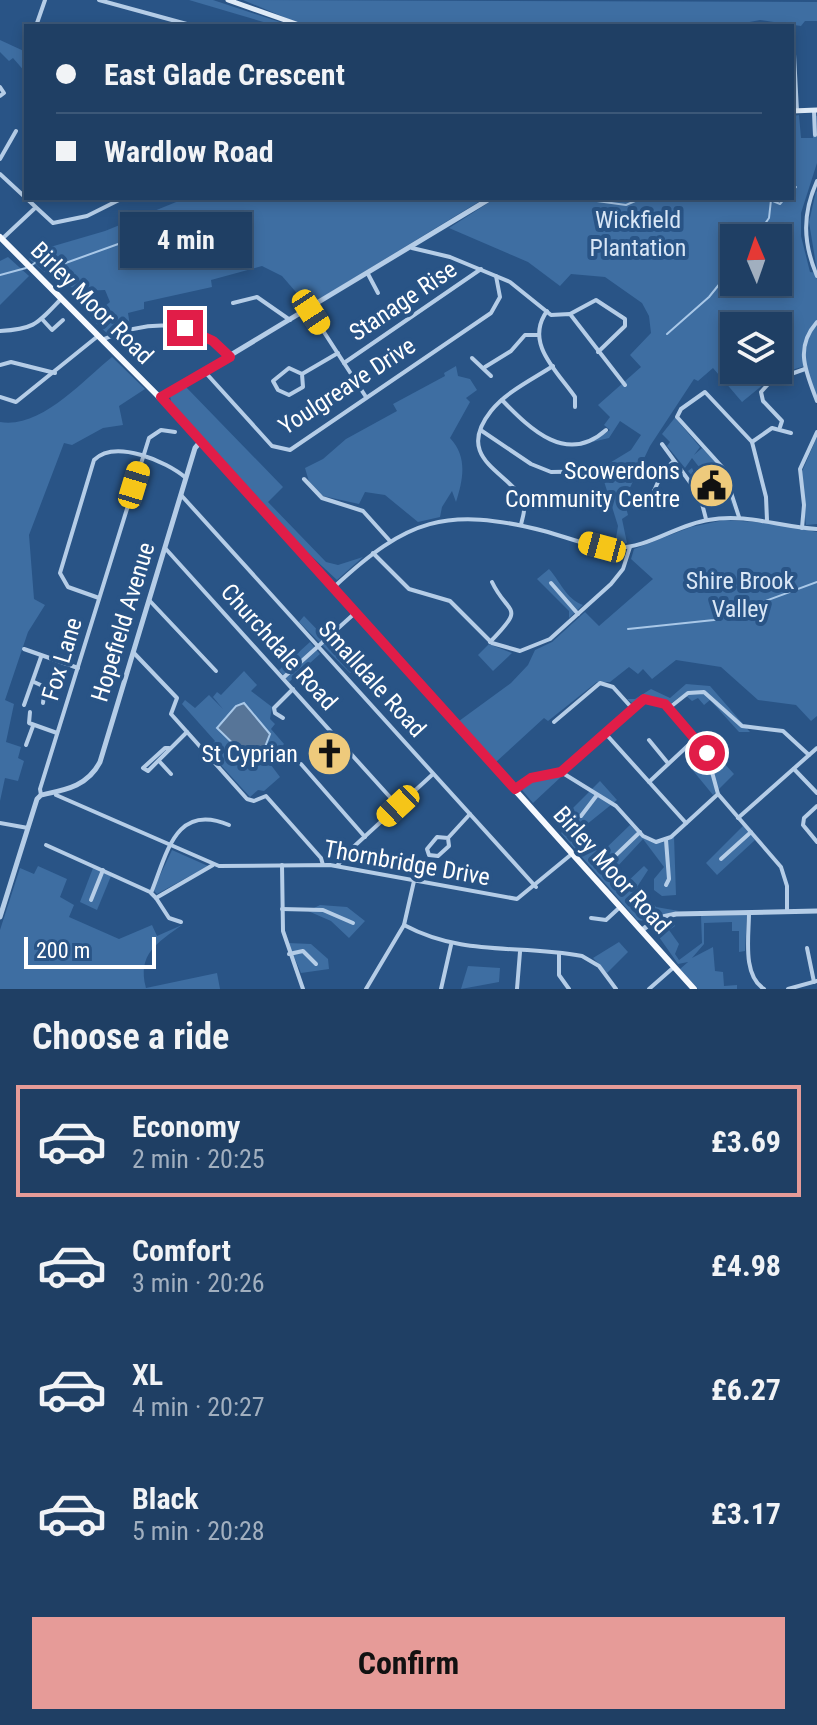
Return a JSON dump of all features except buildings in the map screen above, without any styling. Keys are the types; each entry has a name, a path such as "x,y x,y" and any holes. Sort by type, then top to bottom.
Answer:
{"main road":[{"path":"228,0 296,24"},
{"path":"794,111 816,110"},
{"name":"Birley Moor Road","path":"1,238 161,397 694,989"}],"street":[{"path":"37,24 45,0"},
{"path":"99,0 187,24"},
{"path":"794,54 794,111"},
{"path":"0,87 4,93 0,96"},
{"path":"815,135 816,110"},
{"path":"0,159 14,134 19,139"},
{"path":"0,174 24,199"},
{"path":"817,181 808,202 805,225 808,250 817,276"},
{"path":"25,200 48,221 61,223 107,208 120,200"},
{"path":"161,397 488,200"},
{"path":"1,238 34,209"},
{"path":"412,248 496,276 528,293 555,316 570,314 596,300 625,319 625,326 598,352"},
{"name":"Stanage Rise","path":"344,363 481,269"},
{"path":"368,274 378,293"},
{"name":"Youlgreave Drive","path":"205,372 268,443 282,450 293,448 491,313 500,297 496,276"},
{"path":"233,303 257,297 290,321"},
{"path":"0,331 30,329 62,298"},
{"path":"309,309 366,397"},
{"path":"547,311 538,335 540,348 575,397 575,407"},
{"path":"570,314 625,385"},
{"path":"42,319 52,330 63,320"},
{"path":"817,322 806,339 805,369 817,401"},
{"path":"0,397 16,402 102,337 144,325 175,325 213,341 230,357"},
{"path":"485,367 511,351 525,335 538,335"},
{"path":"302,374 338,353"},
{"path":"472,358 485,367 491,376"},
{"path":"0,365 11,362 55,373"},
{"path":"521,525 522,500 485,463 480,447 482,431 491,410 553,366"},
{"path":"289,368 302,374 303,387 289,395 282,393 273,381 289,368"},
{"path":"792,374 805,369"},
{"path":"769,384 761,396 782,421 780,428"},
{"path":"739,517 723,468 677,417 681,409 705,392 752,442 766,497 767,520"},
{"path":"502,400 533,430 553,443 582,444 606,430"},
{"path":"752,442 764,430 780,428 791,433"},
{"name":"Fox Lane","path":"0,917 41,795 57,733 143,458 152,434 161,430 175,432"},
{"path":"482,431 540,468 561,473 605,471"},
{"path":"802,528 804,505 799,475 817,432"},
{"name":"Hopefield Avenue","path":"56,795 86,780 97,768 186,478 201,441"},
{"path":"662,444 700,496 707,520"},
{"path":"99,598 68,587 61,578 61,562 94,460 105,452 116,450 170,466 186,478"},
{"path":"649,502 661,475 674,461"},
{"path":"304,479 322,498 363,511 390,541"},
{"name":"Smalldale Road","path":"181,495 536,887"},
{"path":"334,587 390,541 448,519 491,519 602,547 630,547 707,520 739,517 817,529"},
{"path":"373,553 409,589 453,602 490,642 514,651 534,648 578,614 618,576 630,547"},
{"name":"Churchdale Road","path":"165,548 398,806"},
{"path":"490,642 509,623 512,614 510,605 492,582"},
{"path":"551,583 578,614"},
{"path":"149,600 216,671"},
{"path":"283,678 357,612"},
{"path":"24,649 78,668"},
{"path":"133,652 177,698 170,712 187,732 247,799 254,801 266,796 321,858 323,865"},
{"path":"24,705 41,657"},
{"path":"34,682 45,687 43,703"},
{"path":"554,722 600,683 613,687 632,708"},
{"path":"283,718 275,713 274,708 293,689"},
{"path":"669,709 688,693 704,692 742,726 783,731 809,755"},
{"path":"515,789 531,778 561,772 632,708 650,699 660,701 709,757 718,794 784,873 787,912"},
{"path":"30,712 28,721 33,726 57,733"},
{"path":"26,745 33,726"},
{"path":"169,748 165,748 143,768 148,771 187,732"},
{"path":"605,732 686,823"},
{"path":"649,782 695,739"},
{"path":"649,740 668,763"},
{"path":"738,818 817,748"},
{"path":"159,761 171,774"},
{"path":"301,764 365,837"},
{"path":"794,769 817,793"},
{"path":"561,772 616,806 651,841 666,840 718,794"},
{"path":"337,866 434,774"},
{"name":"Thornbridge Drive","path":"41,795 56,795 213,865 337,866 513,899 522,898 573,853"},
{"path":"581,816 597,795"},
{"path":"817,806 804,818 803,825 817,842"},
{"path":"448,838 437,837 427,849 429,855 438,856 449,846 448,838 470,814"},
{"path":"151,893 181,827 192,820 210,818 229,825"},
{"path":"0,823 28,828"},
{"path":"616,855 640,832"},
{"path":"721,859 751,832"},
{"path":"666,840 669,879 666,885"},
{"path":"46,845 151,893 169,918 181,922"},
{"path":"156,898 213,865"},
{"path":"282,865 282,909 289,954 303,989"},
{"path":"91,900 103,870"},
{"path":"366,989 404,925 414,881"},
{"path":"591,918 606,920 621,906"},
{"path":"282,909 323,910 353,923"},
{"path":"642,930 668,915 817,911"},
{"path":"749,913 751,970 754,981 764,989"},
{"path":"404,925 451,945 559,953 594,962 616,989"},
{"path":"441,989 451,945"},
{"path":"788,989 816,982 807,948"},
{"path":"289,954 303,951 316,964"},
{"path":"517,989 520,951"},
{"path":"559,953 559,975 565,988"},
{"path":"649,989 674,967"},
{"path":"657,983 660,989"}],"green space":[{"path":"189,0 213,0 286,24 270,24"},
{"path":"243,0 817,2 817,21 805,21 801,26 760,20 739,24 300,24"},
{"path":"0,40 24,51 24,71 13,58 9,61 0,52"},
{"name":"Wickfield Plantation","path":"799,115 801,138 813,138 812,115 817,116 817,163 801,213 801,236 810,272 817,273 817,397 805,366 792,370 792,312 720,312 720,376 713,368 698,381 694,379 650,446 624,500 628,515 622,519 627,543 615,544 618,526 603,478 610,473 608,464 631,450 641,435 620,421 609,438 592,442 610,430 604,425 610,417 598,405 641,367 630,355 651,333 649,316 642,303 605,277 571,274 560,286 528,262 449,228 493,200 794,200 794,116"},
{"path":"817,192 817,271 809,222"},
{"path":"181,200 482,200 308,306 282,276 262,266 211,280 212,287 144,302 144,309 128,313 130,326 108,334 90,318 110,302 105,290 82,290 63,284 29,259 40,250 105,231"},
{"path":"8,257 29,276 0,305 0,261"},
{"path":"112,357 145,389 119,406 123,425 103,428 72,445 64,443 29,535 34,599 45,605 28,632 5,700 14,704 6,742 21,747 18,758 24,761 18,781 5,778 0,801 0,422 15,422 46,411"},
{"path":"456,366 458,376 470,379 477,390 466,398 470,402 450,438 460,453 462,477 456,502 452,491 440,517 418,522 385,495 365,492 359,504 323,496 310,485 305,468 323,459 346,439 397,411 393,404 445,376 444,373"},
{"path":"727,384 764,384 742,402"},
{"path":"185,386 283,487 268,502 326,562 338,565 363,557 337,580 308,553 171,402 170,395"},
{"path":"677,415 677,420 700,447 694,455 702,448 722,468 734,511 727,490 721,494 723,500 707,504 702,490 705,487 710,494 720,485 709,474 698,483 688,471 692,468 696,477 703,472 692,458 685,468 667,446 670,442 662,434"},
{"path":"817,437 817,524 806,525 800,476"},
{"name":"Shire Brook Valley","path":"724,520 771,523 817,532 817,716 811,721 796,705 758,700 721,667 676,660 652,679 643,669 638,674 629,667 610,682 597,682 548,721 544,718 496,762 459,721 511,683 528,665 535,650 552,642 585,612 599,626 653,579 631,559 634,549 691,527"},
{"path":"549,569 568,594 583,605 569,618 569,611 537,579"},
{"path":"304,616 327,640 333,635 332,649 345,663 361,657 374,672 364,681 368,674 360,665 350,673 299,622"},
{"path":"310,642 320,654 289,682 279,670"},
{"path":"489,644 512,653 493,671 478,655"},
{"path":"244,671 257,685 251,691 272,707 270,719 275,724 271,729 284,744 268,761 280,777 264,791 258,790 250,797 207,750 215,741 182,704 185,700 195,708 209,695 223,709 213,697 217,692 221,695"},
{"path":"686,684 710,686 750,732 739,732 710,700 704,705 698,698 692,701 684,694 670,704 651,698 632,703 627,699 635,699 651,689 670,698"},
{"path":"329,736 346,754 330,767 314,749"},
{"path":"710,748 734,774 713,795 690,767"},
{"path":"562,776 533,803 522,790 531,782"},
{"path":"600,781 617,800 581,829 567,814"},
{"path":"630,825 645,839 656,843 674,836 676,895 662,896 654,890 654,879 664,867 643,839 616,868 602,852"},
{"path":"743,826 755,840 717,875 706,863"},
{"path":"567,827 577,838 582,834 598,852 593,856 611,877 617,873 626,883 644,866 648,870 637,887 656,907 679,911 637,920 561,833"},
{"path":"172,850 208,866 157,894 153,890"},
{"path":"38,866 67,879 60,897 74,905 69,917 119,939 152,925 157,936 182,925 151,950 144,966 146,988 217,973 220,989 0,989 0,930 20,868 34,874"},
{"path":"93,868 111,876 97,910 80,902"},
{"path":"320,905 347,907 365,921 349,938 331,921 308,911"},
{"path":"747,915 745,951 739,952 739,931 732,931 732,922 704,923 704,944 692,958 713,947 715,971 723,972 724,986 737,985 737,989 698,989 680,969 688,962 678,964 652,927 673,918 675,926 669,930 679,944 675,954 679,960 702,943 701,916"},
{"path":"619,942 628,952 607,973 593,958"},
{"path":"288,943 311,944 328,959 329,969 301,973"},
{"path":"468,966 500,968 499,982 461,989"}],"shaded area":[{"path":"244,703 270,734 260,760 254,764 217,728 236,706"}],"waterway":[{"path":"590,200 626,205 637,200"},
{"path":"771,200 780,204 783,200"},
{"path":"765,224 769,218 771,200"},
{"path":"32,265 47,254 60,265 121,243 139,245 196,225"},
{"path":"0,275 26,268"},
{"path":"667,334 720,283"},
{"path":"628,629 714,620 817,582"}],"place":[{"name":"Scowerdons Community Centre","path":"711,485"},
{"name":"St Cyprian","path":"329,754"}],"route":[{"path":"185,328 213,341 230,357 161,397 515,789 531,778 561,772 644,699 655,699 665,704 707,753"}]}
